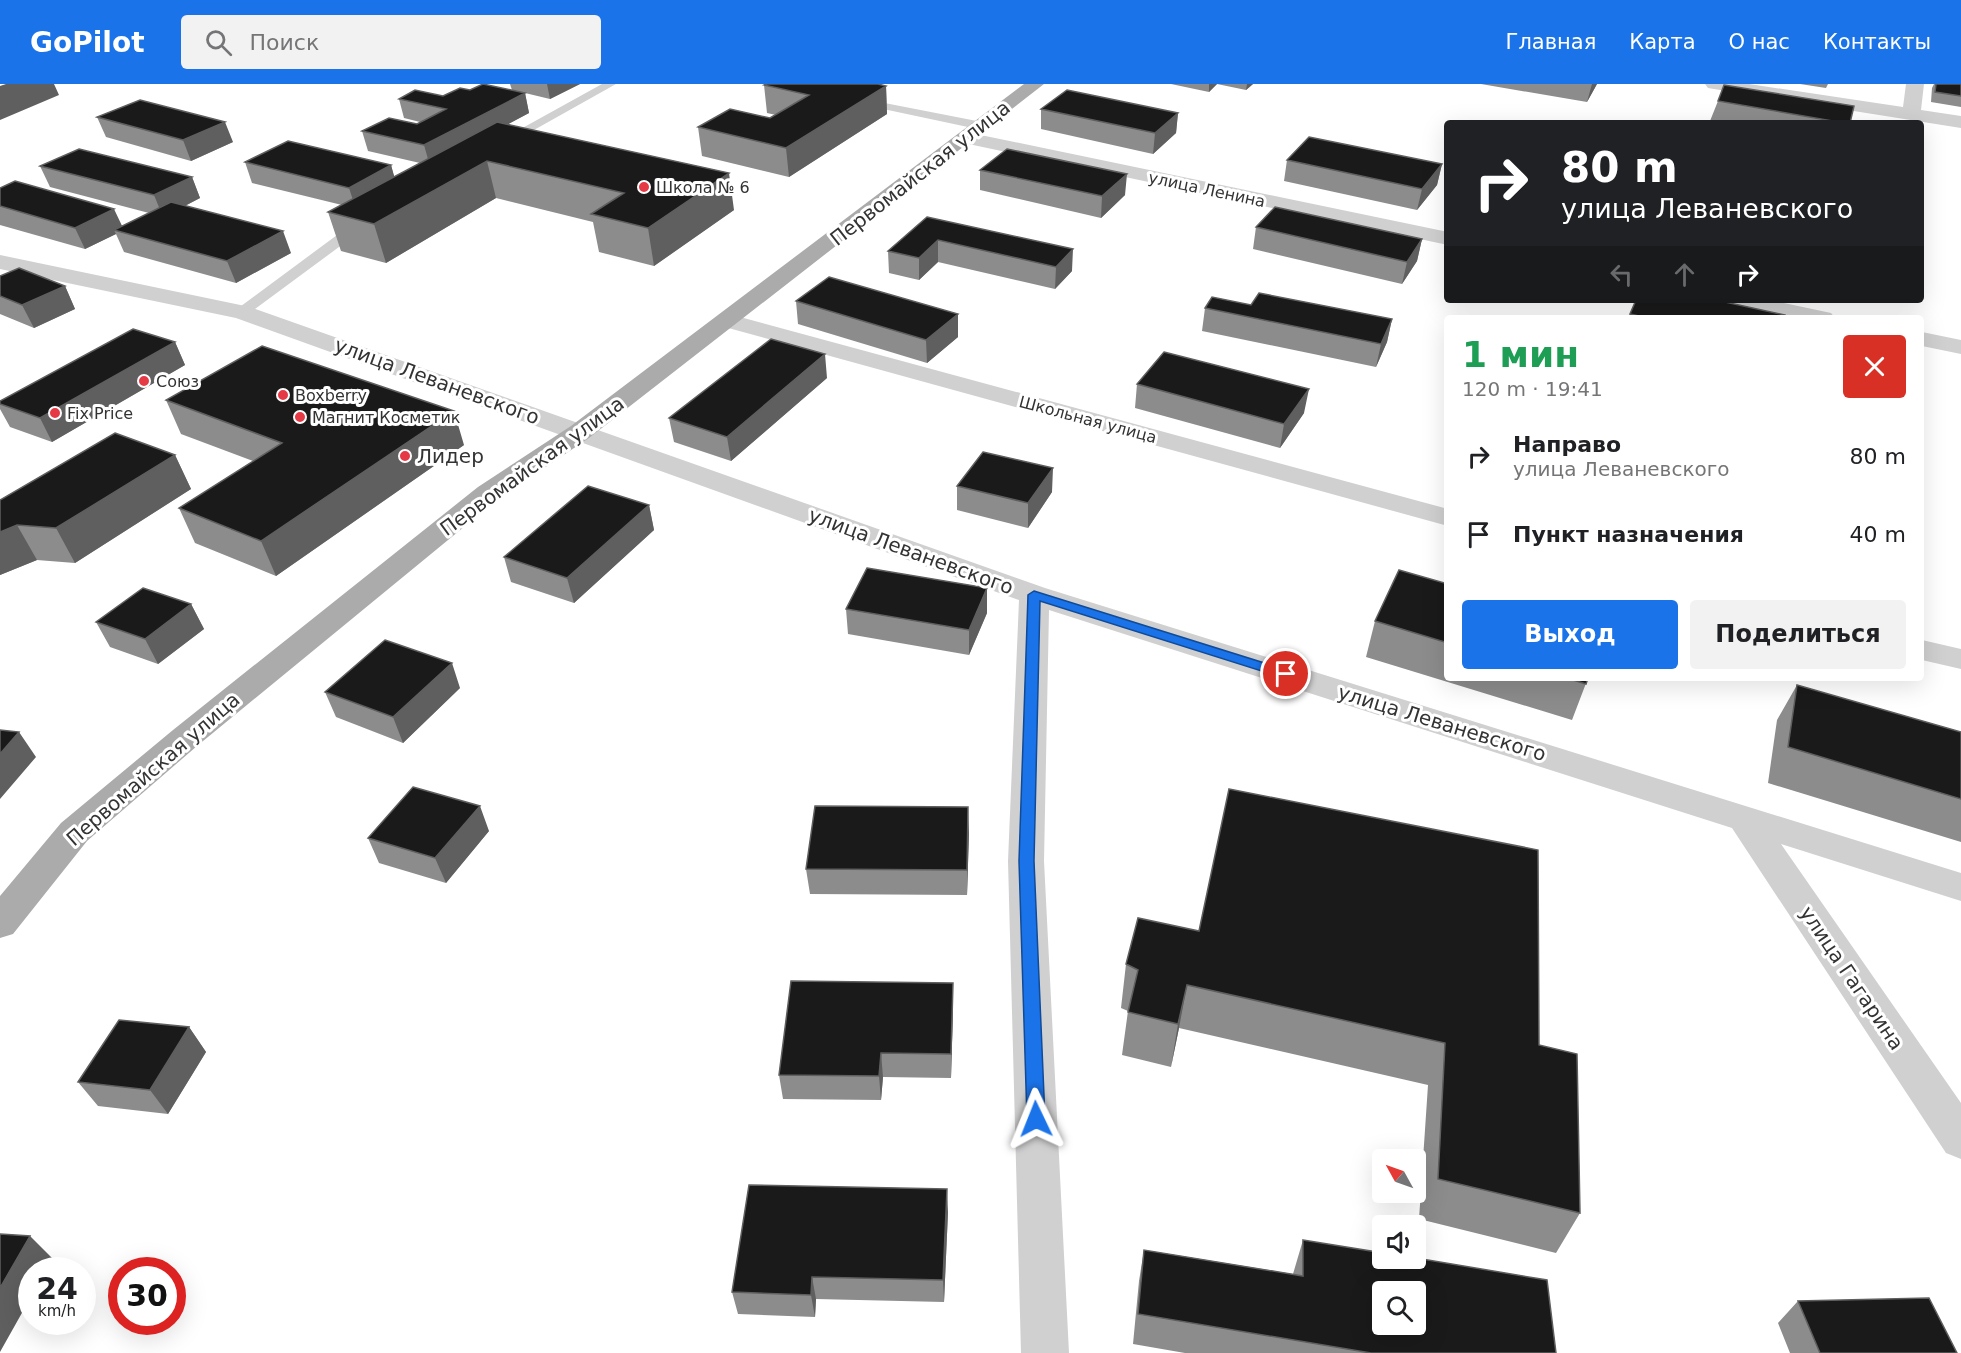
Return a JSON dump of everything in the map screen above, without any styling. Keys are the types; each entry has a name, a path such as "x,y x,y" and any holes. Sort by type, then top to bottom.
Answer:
{"main road":[{"name":"Первомайская улица","path":"0,923 74,832 185,738 488,493 580,432 729,321 1035,84"}],"street":[{"path":"1714,84 1961,122"},
{"path":"1911,114 1915,84"},
{"name":"улица Ленина","path":"974,132 1444,238"},
{"name":"улица Леваневского","path":"0,262 242,312 1034,595 1961,887"},
{"path":"1751,303 1809,315"},
{"name":"Школьная улица","path":"729,321 1444,517"},
{"path":"1924,339 1961,347"},
{"path":"1034,595 1026,861 1045,1353"},
{"path":"1924,650 1961,659"},
{"name":"улица Гагарина","path":"1743,817 1961,1139"}],"lane":[{"path":"495,147 610,84"},
{"name":"улица Ленина","path":"844,98 974,132"},
{"path":"242,312 374,216"}],"building":[{"path":"483,84 525,93 424,145 362,131 389,118 417,124 446,109 399,99 415,90 443,96 460,88 470,90"},
{"path":"878,84 886,86 786,148 698,127 730,109 770,118 809,95 764,85"},
{"path":"1936,84 1961,84 1961,96 1935,92"},
{"path":"1724,85 1854,106 1851,120 1827,120 1718,101"},
{"path":"1067,90 1178,113 1155,133 1041,109"},
{"path":"140,100 225,122 183,140 97,117"},
{"path":"497,122 729,173 648,228 591,214 624,193 487,161 374,224 328,212"},
{"path":"1309,137 1442,164 1422,189 1287,160"},
{"path":"288,141 391,165 349,188 245,162"},
{"path":"79,149 192,177 154,195 40,166"},
{"path":"1007,149 1127,174 1102,196 980,170"},
{"path":"15,181 114,209 75,228 0,206 0,188"},
{"path":"171,202 283,231 227,261 114,230"},
{"path":"1275,207 1422,239 1407,262 1256,227"},
{"path":"927,217 1073,249 1056,267 938,240 919,258 888,251"},
{"path":"19,268 65,286 22,305 0,296 0,276"},
{"path":"829,277 958,314 926,340 796,301"},
{"path":"1259,293 1392,319 1381,344 1205,308 1212,297 1251,305"},
{"path":"1635,303 1730,303 1785,315 1634,315 1630,314"},
{"path":"133,329 175,342 40,418 0,404 0,401"},
{"path":"771,339 825,354 727,437 669,418"},
{"path":"262,346 454,411 261,541 179,508 282,443 166,400"},
{"path":"1164,352 1309,389 1284,424 1137,384"},
{"path":"115,433 175,455 56,528 17,525 0,532 0,500"},
{"path":"983,452 1053,468 1028,503 957,486"},
{"path":"588,486 649,505 567,578 504,557"},
{"path":"867,568 987,588 969,630 846,609"},
{"path":"1399,570 1444,583 1444,642 1375,621"},
{"path":"143,588 191,604 145,639 96,622"},
{"path":"385,640 452,663 393,717 325,692"},
{"path":"1797,685 1961,732 1961,799 1788,747"},
{"path":"0,730 19,732 0,754"},
{"path":"413,787 480,806 435,858 368,838"},
{"path":"1229,789 1538,850 1539,1045 1577,1054 1580,1213 1438,1179 1445,1043 1187,985 1178,1024 1128,1012 1138,970 1126,964 1138,918 1199,931"},
{"path":"815,806 968,807 967,870 806,869"},
{"path":"791,981 953,983 951,1054 881,1053 879,1076 779,1075"},
{"path":"119,1020 189,1027 150,1090 78,1082"},
{"path":"749,1185 947,1189 943,1280 812,1277 811,1295 732,1292"},
{"path":"0,1234 30,1236 0,1288"},
{"path":"1303,1240 1372,1251 1372,1269 1426,1269 1426,1260 1547,1280 1556,1353 1371,1353 1138,1314 1144,1250 1303,1276"},
{"path":"1929,1298 1957,1353 1820,1353 1798,1301"}],"place":[{"name":"Школа № 6","path":"644,187"},
{"name":"Союз","path":"144,381"},
{"name":"Boxberry","path":"283,395"},
{"name":"Fix Price","path":"55,413"},
{"name":"Магнит Косметик","path":"300,417"},
{"name":"Лидер","path":"405,456"}],"route":[{"path":"1036,1119 1026,861 1034,595 1286,674"}]}
